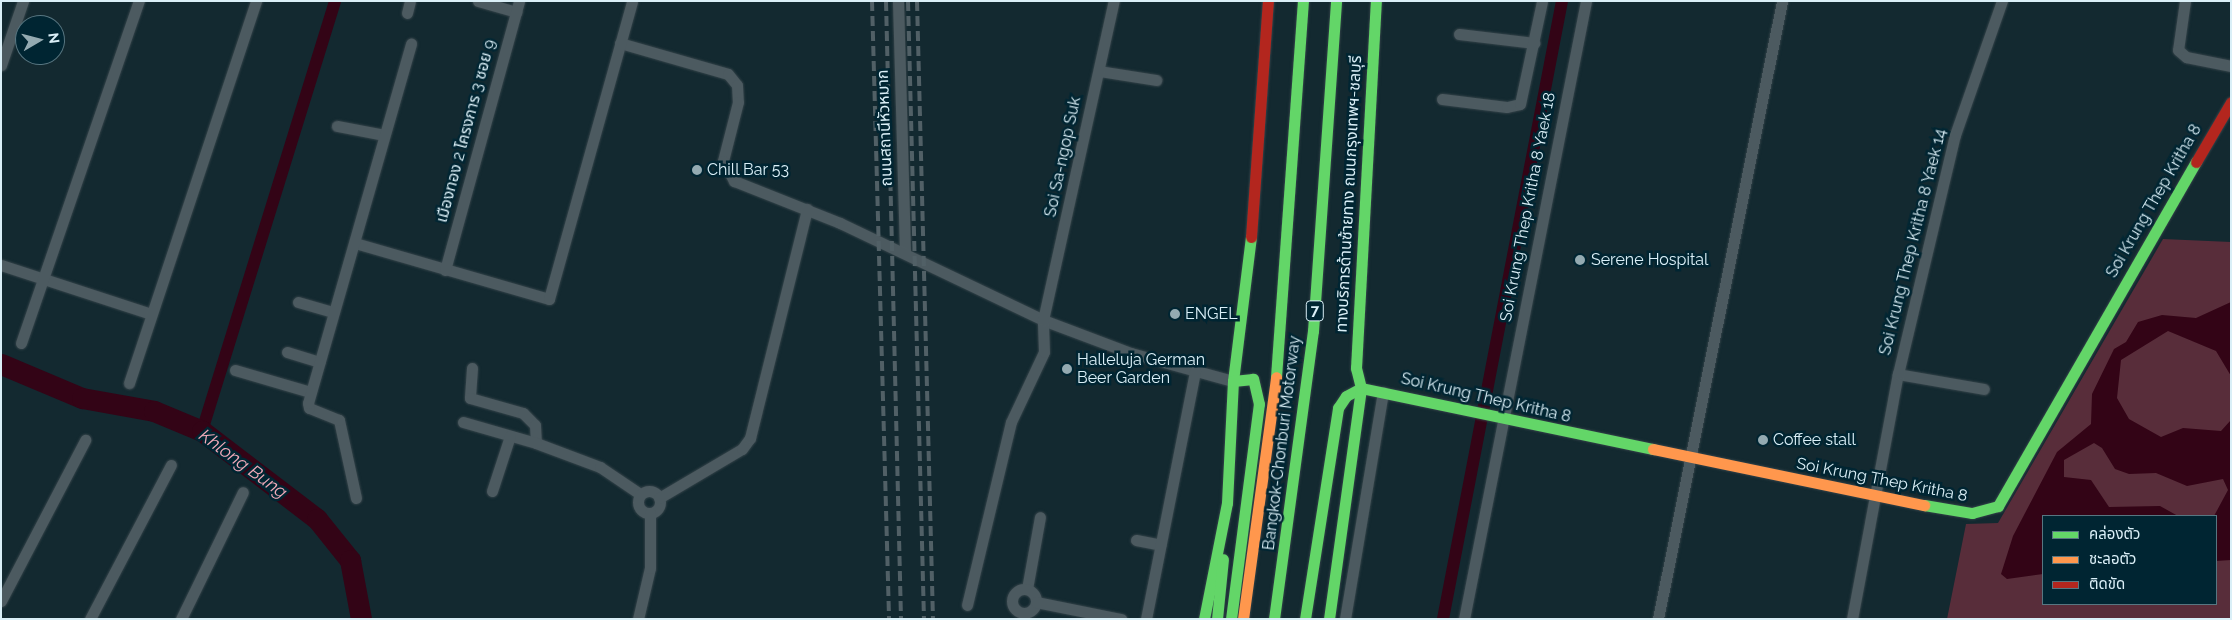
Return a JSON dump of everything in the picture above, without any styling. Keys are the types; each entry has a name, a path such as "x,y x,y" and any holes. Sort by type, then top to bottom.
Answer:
{"main road":[{"path":"1218,619 1227,503 1233,381 1258,179 1268,1"},
{"name":"Bangkok-Chonburi Motorway","path":"1243,619 1267,469 1281,332 1303,1"},
{"name":"Bangkok-Chonburi Motorway","path":"1274,619 1313,331 1336,1"},
{"name":"ทางบริการด้านซ้ายทาง ถนนกรุงเทพฯ-ชลบุรี","path":"1329,619 1361,388 1356,368 1376,1"},
{"name":"Soi Krung Thep Kritha 8","path":"1361,388 1498,419 1875,496 1972,513 1998,506 2231,102"},
{"path":"1231,619 1259,404 1252,379 1233,381"},
{"path":"1305,619 1335,422 1342,401 1361,388"},
{"path":"1335,422 1344,413 1358,412"},
{"path":"1204,619 1227,503"},
{"path":"1321,520 1332,516 1342,524"},
{"path":"1319,619 1335,574"}],"street":[{"path":"1,65 23,1"},
{"path":"21,343 139,1"},
{"path":"129,383 256,1"},
{"path":"478,1 517,7"},
{"path":"355,243 549,299 632,1"},
{"name":"ถนนสถานีหัวหมาก","path":"898,1 904,253"},
{"name":"Soi Sa-ngop Suk","path":"967,605 1011,422 1044,352 1043,320 1114,1"},
{"path":"1442,99 1507,107 1520,104 1542,1"},
{"name":"Soi Krung Thep Kritha 8 Yaek 18","path":"1464,619 1498,419 1586,1"},
{"path":"1658,619 1782,1"},
{"name":"Soi Krung Thep Kritha 8 Yaek 14","path":"1852,619 1898,374 1955,134 2002,1"},
{"path":"2185,1 2178,50 2186,57 2231,66"},
{"name":"เมืองทอง 2 โครงการ 3 ซอย 9","path":"445,270 517,7"},
{"path":"1459,34 1534,43"},
{"path":"356,498 343,427 336,417 309,408 310,392 355,243 411,43"},
{"path":"620,43 728,74 737,85 738,102 723,161 725,172 734,181 807,209 1043,320 1196,371 1233,381"},
{"path":"1099,71 1156,80"},
{"path":"337,126 384,135"},
{"path":"659,498 742,449 750,438 807,209"},
{"path":"1,265 42,280 151,314"},
{"path":"298,302 334,312"},
{"path":"288,352 319,362"},
{"path":"472,368 470,398 523,413 535,425 536,443"},
{"path":"236,370 310,392"},
{"path":"1146,619 1196,371"},
{"path":"1898,374 1984,389"},
{"path":"1345,619 1382,392"},
{"path":"463,422 536,443 600,467 640,494 652,491 659,498"},
{"path":"492,492 510,436"},
{"path":"1,601 85,440"},
{"path":"90,619 172,465"},
{"path":"181,619 243,492"},
{"path":"640,494 638,505 650,513"},
{"path":"650,513 658,508 659,498"},
{"path":"638,619 650,568 650,513"},
{"path":"1040,517 1027,589 1036,602 1121,619"},
{"path":"1136,540 1161,545"},
{"path":"1027,589 1017,591 1013,600 1019,615 1030,611 1036,602"}],"shaded area":[{"path":"2163,239 2231,242 2231,619 1947,619 1966,524 1998,523"},
{"path":"2231,302 2231,376 2216,351 2168,331 2121,360 2117,398 2129,419 2161,437 2183,428 2221,431 2231,420 2231,560 2217,561 2217,515 2215,515 2228,490 2223,479 2187,486 2156,473 2129,474 2115,469 2102,448 2094,443 2064,460 2064,477 2091,480 2109,507 2160,506 2176,515 2042,515 2042,574 2007,579 2001,574 2013,536 2057,452 2091,424 2092,394 2114,349 2126,342 2138,322 2162,315 2196,318"}],"waterway":[{"path":"202,431 335,1"},
{"path":"1443,619 1562,1"},
{"name":"Khlong Bung","path":"1,364 82,398 154,411 202,431 317,519 350,560 361,619"}],"railway":[{"path":"872,1 889,619"},
{"path":"886,1 901,619"},
{"path":"908,1 924,619"},
{"path":"917,1 933,619"}],"traffic: fast":[{"path":"1276,377 1303,1"},
{"path":"1274,619 1313,331 1336,1"},
{"path":"1329,619 1361,388 1356,368 1376,1"},
{"path":"1924,505 1972,513 1998,506 2196,162"},
{"path":"1204,619 1227,503 1233,381 1251,237"},
{"path":"1231,619 1259,404 1253,379 1233,381"},
{"path":"1305,619 1338,408 1346,396 1361,388 1653,449"},
{"path":"1217,619 1223,559"}],"traffic: slow":[{"path":"1243,619 1276,377"},
{"path":"1653,449 1924,505"}],"traffic: jam":[{"path":"1251,237 1268,1"},
{"path":"2196,162 2231,102"}],"place":[{"name":"Chill Bar 53","path":"697,170"},
{"name":"Serene Hospital","path":"1580,260"},
{"name":"ENGEL","path":"1175,314"},
{"name":"Halleluja German Beer Garden","path":"1067,369"},
{"name":"Coffee stall","path":"1763,440"}]}
